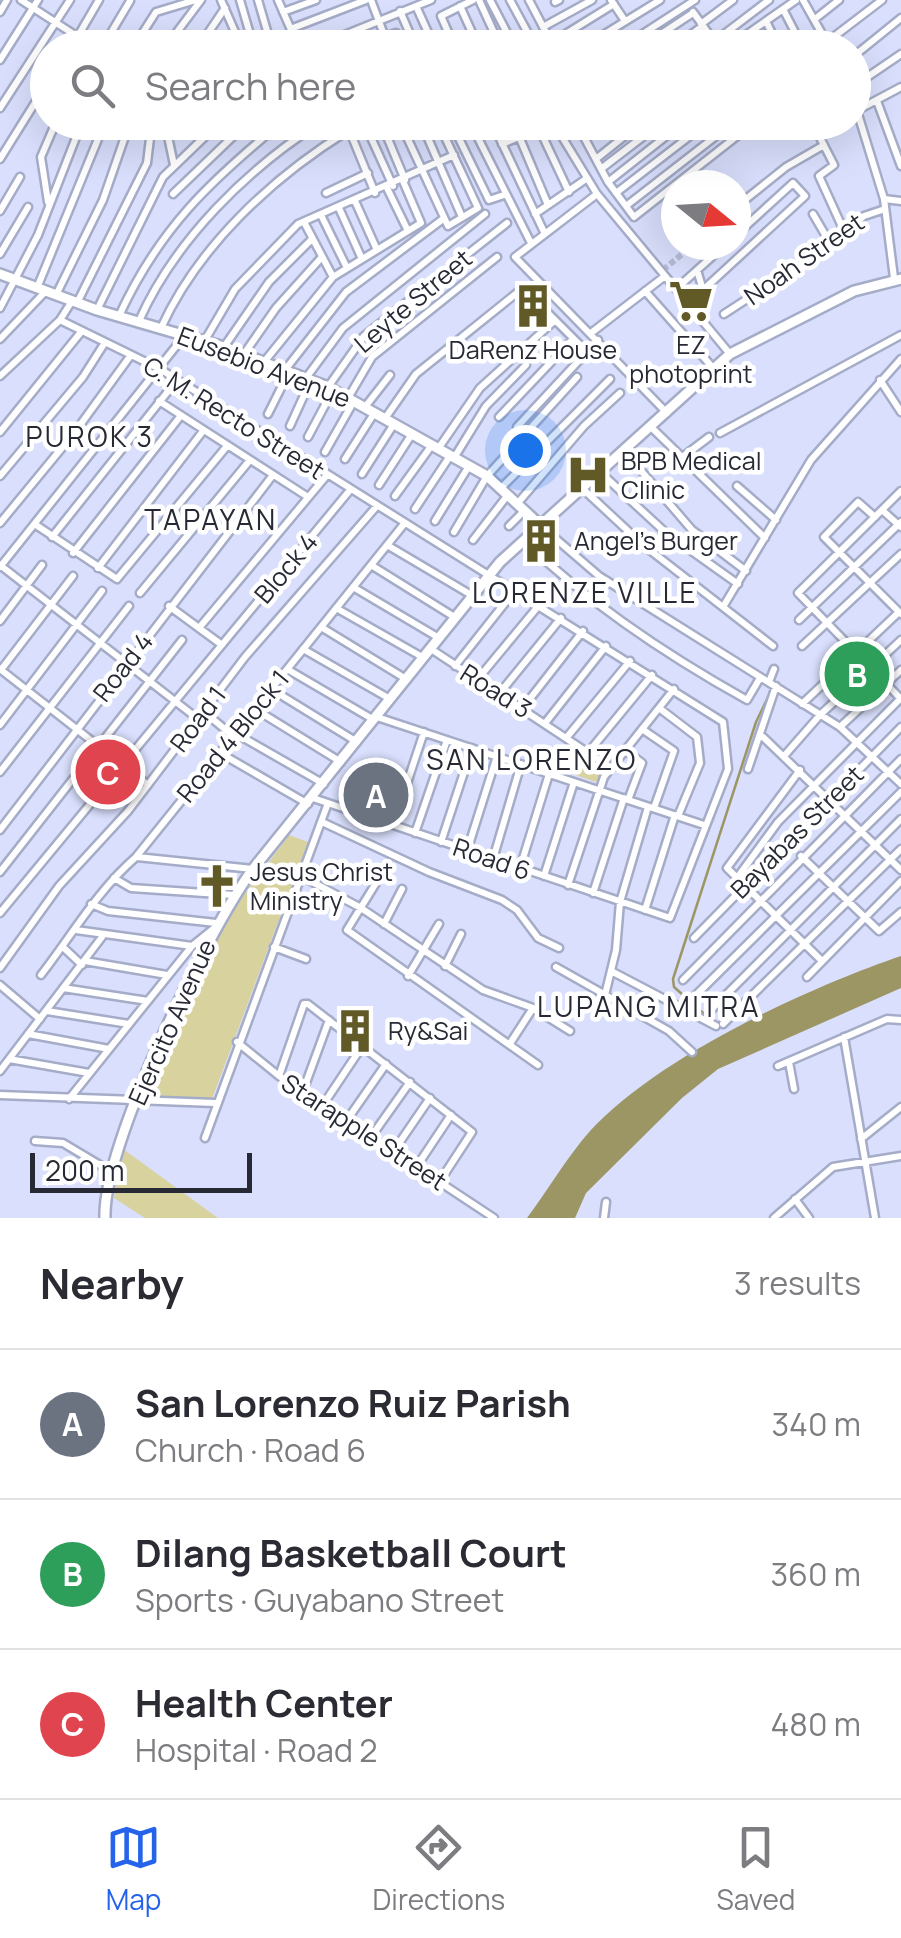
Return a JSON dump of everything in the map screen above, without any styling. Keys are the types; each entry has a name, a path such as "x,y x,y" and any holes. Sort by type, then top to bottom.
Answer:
{"main road":[{"name":"Eusebio Avenue","path":"0,274 96,310 204,340 331,389 486,476 541,526"},
{"name":"Ejercito Avenue","path":"106,1218 110,1171 136,1101 214,926 253,869 500,562 730,354 854,291 898,279"}],"street":[{"path":"0,12 8,0"},
{"path":"21,0 36,4 68,30"},
{"path":"51,30 70,0"},
{"path":"82,30 99,0"},
{"path":"144,30 156,12 198,0"},
{"path":"177,30 198,0"},
{"path":"240,0 249,30"},
{"path":"258,0 267,30"},
{"path":"278,0 292,28 369,0 381,30"},
{"path":"282,12 316,0"},
{"path":"359,30 431,0"},
{"path":"448,30 442,14 476,0 492,30"},
{"path":"490,0 506,30"},
{"path":"510,0 528,30"},
{"path":"529,0 544,30"},
{"path":"542,27 592,0"},
{"path":"611,30 659,0"},
{"path":"695,30 733,0"},
{"path":"733,30 769,0"},
{"path":"751,30 799,0 820,30"},
{"path":"814,19 838,0"},
{"path":"847,30 882,0"},
{"path":"111,30 130,1"},
{"path":"570,30 613,2 624,22"},
{"path":"0,60 36,4"},
{"path":"224,4 237,30"},
{"path":"209,30 224,4"},
{"path":"416,6 427,30"},
{"path":"460,6 471,30"},
{"path":"692,6 706,30"},
{"path":"651,30 692,6"},
{"path":"662,30 692,6"},
{"path":"783,9 793,30"},
{"path":"400,11 408,30"},
{"path":"871,42 901,18"},
{"path":"766,21 771,30"},
{"path":"871,74 901,54"},
{"path":"0,108 30,62"},
{"path":"871,104 899,88 901,99"},
{"path":"877,101 901,166"},
{"path":"0,159 30,111"},
{"path":"48,140 41,158 48,202"},
{"path":"0,308 16,282 74,140"},
{"path":"0,339 41,290 98,140"},
{"path":"56,296 103,200 124,140"},
{"path":"0,376 74,302 147,163 150,140"},
{"path":"169,140 174,166"},
{"path":"96,310 163,178 201,140"},
{"path":"173,194 229,140"},
{"path":"120,316 158,242 209,187 262,140"},
{"path":"139,321 164,275 207,220 263,165 297,140"},
{"path":"162,328 211,248 299,164 330,140"},
{"path":"356,140 375,193"},
{"path":"371,140 408,231"},
{"path":"264,363 332,277 422,222 389,140"},
{"path":"408,140 448,226 478,208 446,140"},
{"path":"429,140 462,217"},
{"path":"460,140 489,200 504,194"},
{"path":"478,140 531,243"},
{"path":"500,140 544,232"},
{"path":"502,144 512,140"},
{"path":"521,140 548,205"},
{"path":"545,140 569,192"},
{"path":"564,140 597,194 730,354"},
{"path":"586,140 608,182 634,217 733,140"},
{"path":"596,159 620,140"},
{"path":"601,169 639,140"},
{"path":"608,182 661,140"},
{"path":"616,193 685,140"},
{"path":"626,206 711,140"},
{"path":"822,140 833,168 818,176 845,232"},
{"path":"865,140 884,199 898,279"},
{"path":"751,197 824,144"},
{"path":"204,340 235,289 268,252 304,222 454,156"},
{"path":"326,193 368,173"},
{"path":"0,211 20,176"},
{"path":"535,214 586,179"},
{"path":"751,221 793,183 805,196 751,246"},
{"path":"597,194 544,232 516,259 668,414"},
{"path":"884,199 901,201"},
{"path":"356,200 377,250"},
{"path":"0,254 28,207"},
{"path":"339,208 362,259"},
{"name":"Noah Street","path":"724,314 864,216 885,209"},
{"path":"290,426 308,379 342,328 485,214"},
{"path":"813,214 830,243"},
{"path":"321,215 346,268"},
{"path":"268,414 287,371 346,292 443,218"},
{"path":"304,222 332,277"},
{"name":"Leyte Street","path":"308,437 331,389 364,336 507,223"},
{"path":"224,347 269,282 312,239"},
{"path":"244,355 294,285 321,258"},
{"path":"325,452 372,356 497,258"},
{"path":"676,290 709,260"},
{"path":"698,270 703,290 736,260"},
{"path":"591,332 663,273"},
{"path":"362,474 416,374 523,288 586,351"},
{"path":"645,291 714,370"},
{"name":"C. M. Recto Street","path":"60,320 160,369 376,507 492,574"},
{"path":"395,496 480,388 554,321"},
{"path":"0,432 81,332"},
{"path":"186,334 0,566 198,719"},
{"path":"720,433 901,335"},
{"path":"499,417 572,340"},
{"path":"517,427 598,340"},
{"path":"0,476 83,377 104,344"},
{"path":"0,523 76,432 131,355"},
{"path":"723,606 811,460 901,359"},
{"path":"415,509 486,406 526,365"},
{"path":"345,459 390,374"},
{"path":"454,532 486,476 577,376"},
{"path":"473,540 505,491 610,379"},
{"path":"52,537 177,380"},
{"path":"880,380 901,412"},
{"path":"509,526 584,426 620,394"},
{"path":"159,401 179,418 308,497"},
{"path":"73,553 179,418"},
{"path":"652,428 766,538"},
{"path":"98,568 203,432"},
{"path":"379,485 412,434"},
{"path":"680,459 709,437"},
{"path":"36,525 73,553 118,579 227,446"},
{"path":"625,452 692,530 746,571"},
{"path":"140,593 250,460"},
{"path":"435,521 469,466"},
{"path":"601,473 666,532 738,584"},
{"name":"Road 4","path":"2,827 273,475"},
{"path":"200,628 327,475"},
{"path":"737,486 776,520"},
{"path":"583,489 642,544 772,646"},
{"name":"Block 4","path":"0,913 350,490"},
{"path":"738,878 778,822 901,699 798,597 798,591 901,491"},
{"path":"799,620 854,567 900,524 858,502 824,537 854,567 870,583 900,612 802,704"},
{"name":"Road 1","path":"0,968 72,871 148,785 245,657 376,507"},
{"name":"Road 4 Block 1","path":"41,975 64,948 91,904 136,856 404,524"},
{"path":"541,526 599,576 840,727 901,784"},
{"path":"524,542 589,597 698,672 747,700 768,682"},
{"path":"386,545 473,596"},
{"path":"802,646 901,554"},
{"path":"0,620 42,565"},
{"path":"371,565 456,618"},
{"path":"287,669 375,718 704,825 728,768 723,722 492,574"},
{"path":"74,576 0,670 148,785"},
{"path":"353,587 439,638"},
{"path":"455,666 516,588"},
{"path":"0,725 102,591"},
{"path":"477,680 540,604"},
{"path":"0,772 129,606"},
{"path":"170,606 222,644"},
{"name":"Road 3","path":"336,608 455,666 611,768"},
{"path":"499,695 562,618"},
{"path":"321,627 406,678"},
{"path":"522,709 583,632"},
{"path":"0,872 182,640"},
{"path":"786,755 820,715 901,640"},
{"path":"546,722 606,646"},
{"path":"303,649 390,699"},
{"path":"567,737 630,661"},
{"path":"748,769 774,669"},
{"path":"840,727 901,670"},
{"path":"587,754 652,675"},
{"path":"271,689 356,742"},
{"path":"568,885 598,790 674,689"},
{"path":"644,910 676,816 700,762 697,737 658,708"},
{"path":"255,709 341,762"},
{"path":"204,711 234,735 324,784"},
{"name":"Bayabas Street","path":"694,938 901,727"},
{"path":"605,995 620,902 674,751 642,730"},
{"path":"393,825 424,732"},
{"path":"763,738 786,755 901,870"},
{"path":"416,833 447,740"},
{"path":"441,842 472,748"},
{"path":"593,893 642,764 625,750"},
{"name":"Road 6","path":"220,752 310,801 328,803 672,917 704,825"},
{"path":"468,850 497,756"},
{"path":"683,980 801,856 901,759"},
{"path":"493,859 521,764"},
{"path":"800,770 727,866 822,961"},
{"path":"520,868 549,774"},
{"path":"543,876 574,782"},
{"name":"Bayabas Street","path":"695,996 901,792"},
{"path":"205,1138 237,1042 328,803"},
{"path":"710,1012 901,819"},
{"path":"322,822 429,872 502,900 517,910 538,938 559,948"},
{"path":"611,972 720,1025 901,850"},
{"path":"136,856 253,869"},
{"path":"801,856 882,932 901,912"},
{"path":"381,875 347,930 408,976 511,1042 538,1065"},
{"path":"301,876 361,908 492,995 533,1008 570,1031"},
{"path":"114,878 131,888 234,895"},
{"path":"807,978 901,881"},
{"path":"384,924 402,890"},
{"path":"91,904 108,911 214,926"},
{"path":"408,976 439,924"},
{"path":"69,1099 192,946 214,926"},
{"path":"76,930 192,946"},
{"path":"444,966 461,934"},
{"path":"0,1070 102,936"},
{"path":"274,947 306,959"},
{"path":"64,948 83,963 168,975"},
{"path":"556,967 668,1030 692,1052"},
{"path":"0,986 40,1018"},
{"path":"63,988 148,1002"},
{"path":"279,1076 304,1004 363,1045 472,1133 440,1181"},
{"path":"511,1042 533,1008"},
{"path":"47,1011 130,1024"},
{"path":"778,1066 887,1019 901,1020"},
{"path":"303,1091 329,1020"},
{"path":"28,1034 109,1049"},
{"path":"844,1037 875,1218"},
{"name":"Starapple Street","path":"237,1042 279,1076 494,1218"},
{"path":"322,1104 363,1045"},
{"path":"9,1059 89,1072"},
{"path":"789,1062 794,1089"},
{"path":"347,1121 386,1064"},
{"path":"370,1137 410,1082"},
{"path":"0,1095 215,1103"},
{"path":"393,1152 430,1098"},
{"path":"861,1138 901,1107"},
{"path":"416,1166 451,1114"},
{"path":"35,1141 64,1143 110,1171"},
{"path":"774,1218 833,1167 901,1156"},
{"path":"795,1199 810,1218"},
{"path":"604,1218 606,1202"}],"shaded area":[{"path":"583,752 606,767 596,782 573,774"},
{"path":"289,835 308,842 212,1099 145,1095 222,924"},
{"path":"901,956 901,988 718,1069 682,1098 586,1193 575,1218 527,1218 590,1131 654,1077 779,1006"},
{"path":"123,1149 218,1218 145,1218 114,1198"}],"waterway":[{"path":"712,1021 674,987 673,979 756,722 772,689"}],"tunnel":[{"path":"663,270 675,260"}],"place":[{"name":"EZ photoprint","path":"691,301"},
{"name":"DaRenz House","path":"533,306"},
{"name":"BPB Medical Clinic","path":"588,475"},
{"name":"Angel's Burger","path":"541,541"},
{"name":"Dilang Basketball Court","path":"857,674"},
{"name":"Health Center","path":"108,772"},
{"name":"San Lorenzo Ruiz Parish","path":"376,795"},
{"name":"Jesus Christ Ministry","path":"217,886"},
{"name":"Ry&Sai","path":"355,1031"}],"district":[{"name":"PUROK 3","path":"90,437"},
{"name":"TAPAYAN","path":"211,520"},
{"name":"LORENZE VILLE","path":"585,593"},
{"name":"SAN LORENZO","path":"532,760"},
{"name":"LUPANG MITRA","path":"649,1007"}]}
